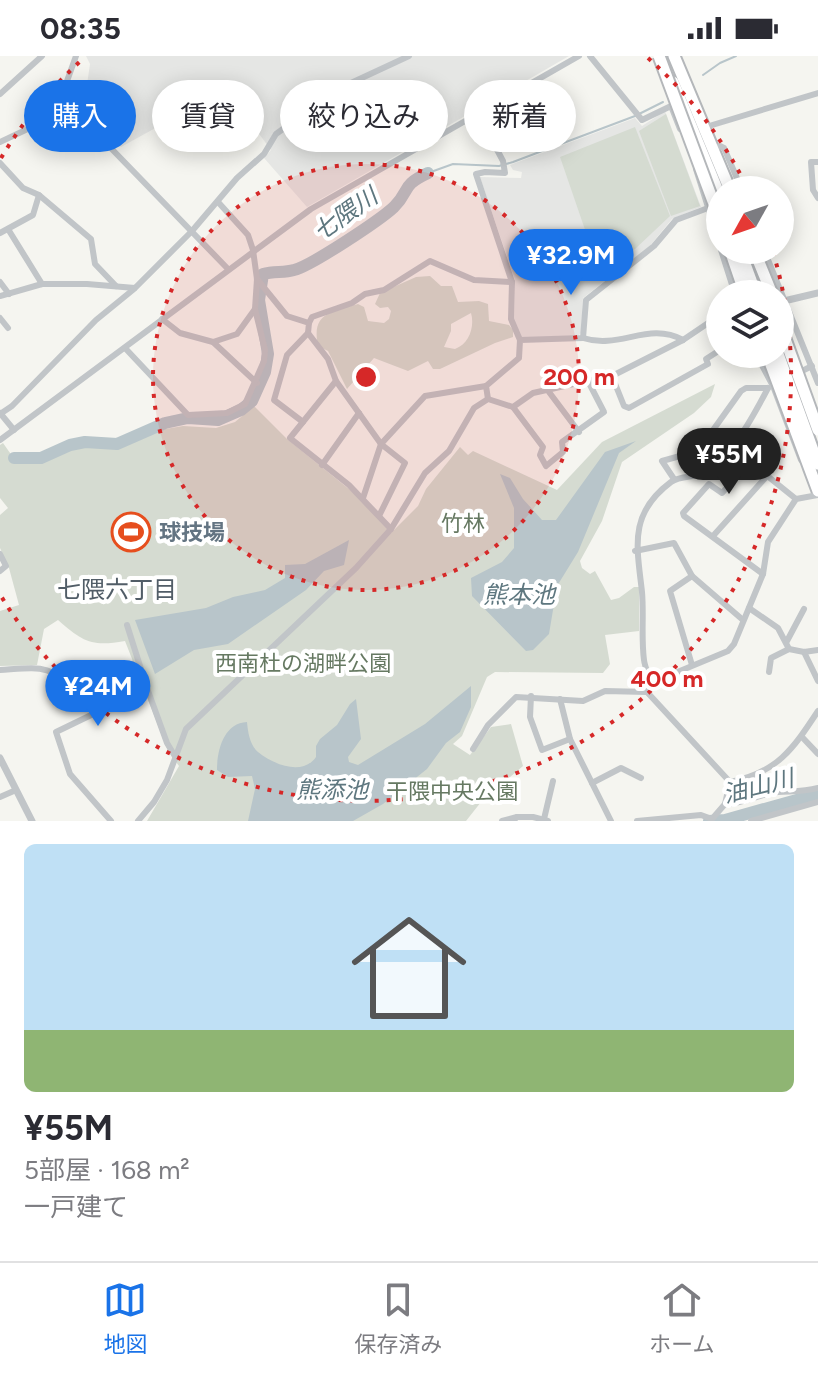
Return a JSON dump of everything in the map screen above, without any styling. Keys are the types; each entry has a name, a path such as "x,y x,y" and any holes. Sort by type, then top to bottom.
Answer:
{"highway":[{"path":"660,56 692,122 712,176"},
{"path":"660,56 706,182"},
{"path":"674,56 724,176"},
{"path":"794,349 818,408"},
{"path":"794,364 818,430"},
{"path":"772,368 817,494"},
{"path":"783,368 818,464"}],"street":[{"path":"0,94 42,56"},
{"path":"67,80 76,56"},
{"path":"14,430 0,414 12,406 96,320 135,288 192,231 237,178 264,154 276,134 338,89 409,56"},
{"path":"537,80 579,56"},
{"path":"590,56 642,120 671,106 706,202"},
{"path":"709,126 818,93"},
{"path":"0,440 253,250 338,192 464,122"},
{"path":"0,142 24,131"},
{"path":"717,148 720,146 727,154 736,176"},
{"path":"115,152 228,269"},
{"path":"363,498 381,444 425,396 486,386 519,358 520,340 511,319 512,282 476,174 505,173 498,152"},
{"path":"818,162 811,162 813,190 818,198"},
{"path":"0,163 23,188 39,195 91,239 95,264 116,286"},
{"path":"0,233 33,215 39,195"},
{"path":"125,348 188,415 216,415 239,409 245,404 257,383 265,350 255,309 257,279 248,235 218,202"},
{"path":"583,338 586,300 654,246 676,220 706,209"},
{"path":"8,229 42,284"},
{"path":"303,422 274,400 287,355 308,333 312,317 400,282 430,261 474,280 512,282"},
{"path":"730,264 725,266 730,280"},
{"path":"257,279 287,316 309,323"},
{"path":"0,282 9,294"},
{"path":"0,296 42,284 135,288"},
{"path":"794,299 817,293 818,303"},
{"path":"213,342 237,334 255,309"},
{"path":"0,318 8,328"},
{"path":"162,319 180,333 213,342 257,383"},
{"path":"513,407 531,394 612,376 683,340 706,324"},
{"path":"794,324 818,383"},
{"path":"520,340 583,338 611,343 650,332 670,333 683,340"},
{"path":"308,333 328,359 336,381 381,444 405,463 379,516"},
{"path":"612,376 624,406 629,408 706,365"},
{"path":"674,479 662,461 698,451 741,391 770,387 812,366"},
{"path":"762,368 817,494 818,504"},
{"path":"336,381 290,438 363,498 391,529"},
{"path":"488,399 513,407 543,447 540,455 546,466 563,452 562,442 604,412 589,383"},
{"path":"486,386 488,399"},
{"path":"651,683 644,665 642,595 635,551 641,519 660,492 674,479 706,472 730,448 770,387"},
{"path":"549,392 579,432"},
{"path":"138,821 154,802 176,758 186,729 356,568 391,529 425,473 449,451 474,408 488,399"},
{"path":"322,465 359,413"},
{"path":"763,574 683,513 709,484 722,493 750,462 796,499"},
{"path":"713,536 767,476"},
{"path":"647,692 651,683 728,651 734,644 763,574 768,542 796,499 817,494"},
{"path":"635,551 674,543 692,576 743,620"},
{"path":"0,554 6,566 0,571"},
{"path":"692,576 670,591 692,665"},
{"path":"749,608 778,628 789,649"},
{"path":"787,641 804,609"},
{"path":"127,625 167,743 176,758"},
{"path":"769,672 771,658 789,649 804,652 818,650"},
{"path":"804,652 818,681"},
{"path":"0,670 38,667 51,670 82,694 107,686 132,664"},
{"path":"111,821 70,774 56,732 147,688"},
{"path":"473,749 488,725 516,697 583,701 605,691 647,692 730,782"},
{"path":"531,696 530,717 542,750 570,739"},
{"path":"560,699 570,739 611,821"},
{"path":"730,782 751,778 771,769 802,737 818,711"},
{"path":"802,737 818,754"},
{"path":"0,758 32,821"},
{"path":"592,783 621,768 641,778"},
{"path":"502,821 546,820 553,781"},
{"path":"637,821 701,815 713,820 725,804 730,782"},
{"path":"725,804 738,804 777,792 801,793 818,788"},
{"path":"0,797 16,790"},
{"path":"751,821 818,802"}],"shaded area":[{"path":"86,56 569,56 527,80 464,80 464,117 448,126 448,80 280,80 280,152 402,152 307,207 264,158 271,150 264,141 264,80 152,80 152,130 136,139 136,80 88,80 90,64"},
{"path":"665,111 701,207 672,219 649,247 583,298 581,333 578,336 523,339 514,320 515,280 480,177 521,178 522,172 513,170 510,165 545,152 576,152 576,140 635,118 642,126"}],"green space":[{"path":"666,114 700,206 671,216 639,131"},
{"path":"635,127 670,216 635,249 608,264 598,249 592,250 560,157"},
{"path":"430,276 441,286 452,286 458,302 488,304 489,321 509,325 513,337 440,369 433,369 428,361 408,371 374,358 347,389 328,351 318,346 321,320 332,312 358,304 364,307 368,321 384,323 391,311 388,307 380,308 375,304 380,293 416,277","holes":["471,313 470,334 464,343 455,349 444,347 451,324"]},
{"name":"西南杜の湖畔公園","path":"715,384 711,397 694,413 622,462 602,521 580,561 582,568 590,574 595,571 611,600 639,587 639,631 605,635 610,664 603,673 495,672 487,677 462,736 453,744 470,755 491,727 511,724 523,766 481,802 466,821 147,821 179,766 168,751 125,641 88,641 58,620 44,629 37,665 0,666 0,611 19,605 0,548 0,515 8,508 0,498 0,445 3,443 15,460 41,460 70,446 89,444 110,448 154,431 183,426 216,428 235,422 254,406 287,439 360,498 391,533 418,506 426,489 460,447 468,455 473,451 557,490 602,442"}],"water":[{"name":"熊本池","path":"636,441 619,453 578,552 557,586 549,634 533,650 526,651 472,596 471,578 502,562 514,548 514,508 500,474 510,478 542,520 556,520 605,452"},
{"path":"349,540 344,565 324,571 306,590 228,644 194,650 155,674 135,620 206,608 233,597 265,590 285,578 285,565 305,564"},
{"name":"熊添池","path":"471,686 471,707 460,732 446,743 427,769 383,804 353,821 248,821 255,789 252,776 228,777 217,770 220,746 227,732 247,722 253,746 265,757 288,766 310,763 316,757 320,739 337,725 356,699 361,739 348,757 349,762 358,765 425,724"}],"waterway":[{"name":"七隈川","path":"703,75 736,56"},
{"name":"七隈川","path":"428,173 453,164 499,166 513,162 635,116 663,102"},
{"name":"七隈川","path":"14,458 41,458 85,442 117,444 165,423 188,418 218,420 241,410 252,401 265,372 268,354 259,300 263,274 294,270 329,252 394,207 409,185 428,173"},
{"name":"油山川","path":"709,821 725,820 818,794"}],"place":[{"name":"球技場","path":"131,532"}],"district":[{"name":"七隈六丁目","path":"117,589"}],"park label":[{"name":"竹林","path":"463,523"},
{"name":"干隈中央公園","path":"452,791"}]}
